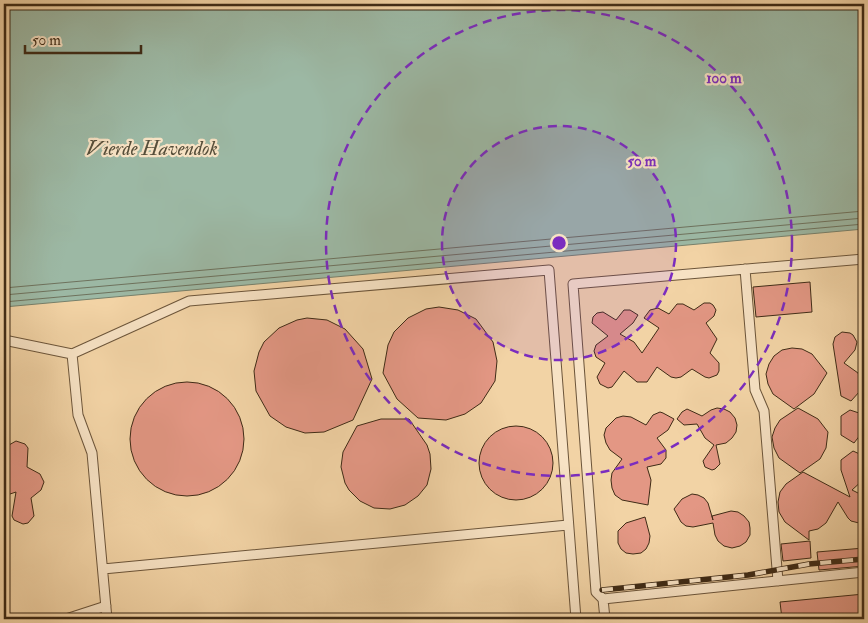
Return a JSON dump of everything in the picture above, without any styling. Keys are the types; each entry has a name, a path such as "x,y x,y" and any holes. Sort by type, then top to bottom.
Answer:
{"lane":[{"path":"605,619 603,599 596,592 573,284 864,259"},
{"path":"745,269 755,390 764,411 778,581"},
{"path":"4,340 72,354 189,301 549,270 576,619"},
{"path":"72,354 78,415 92,453 107,619"},
{"path":"103,570 568,525"},
{"path":"603,599 864,572"},
{"path":"66,619 106,606"}],"water":[{"name":"Vierde Havendok","path":"4,4 864,4 864,229 4,307"}],"building":[{"path":"810,282 812,312 756,317 753,287"},
{"path":"704,303 710,303 716,310 714,316 706,323 717,339 710,353 719,363 717,375 709,378 692,369 681,377 676,378 671,377 657,367 647,382 637,382 624,371 612,387 608,388 600,384 597,377 605,363 596,357 594,351 596,345 608,336 592,323 593,317 597,313 603,312 616,320 624,310 630,310 638,315 633,323 620,334 634,342 642,353 659,328 644,318 650,310 658,308 669,314 677,304 683,304 694,310"},
{"path":"439,307 458,310 476,319 493,342 497,361 495,381 481,403 465,414 446,420 418,418 397,399 383,373 388,345 394,332 408,318 426,309"},
{"path":"307,318 327,320 345,329 363,349 372,379 353,420 324,432 305,433 286,427 270,416 256,391 254,371 264,342 279,328"},
{"path":"842,332 853,335 857,342 855,350 844,363 858,373 862,381 860,391 851,401 841,396 833,344 835,337"},
{"path":"802,349 812,354 827,373 814,394 794,409 773,394 766,374 774,356 782,350"},
{"path":"187,382 209,387 227,399 239,417 244,439 239,461 227,479 209,491 187,496 165,491 147,479 135,461 130,439 135,417 147,399 165,387"},
{"path":"717,408 730,412 735,418 737,425 736,432 732,438 726,443 716,445 720,464 712,470 705,467 703,461 714,445 705,438 697,424 684,425 677,419 687,409 702,416"},
{"path":"798,408 818,419 828,432 826,448 820,459 800,473 779,458 774,448 772,437 780,420"},
{"path":"850,410 859,413 864,420 864,430 854,443 841,435 841,416"},
{"path":"660,412 674,419 668,430 657,438 666,450 666,458 661,464 647,467 651,480 648,505 622,500 615,495 611,480 612,473 622,459 610,450 606,443 604,435 606,428 616,418 623,416 631,417 646,425 653,415"},
{"path":"381,419 409,419 427,445 430,454 431,469 427,485 418,496 405,505 390,509 374,508 360,501 345,483 341,467 343,452 357,426"},
{"path":"516,426 530,429 542,437 550,449 553,463 550,477 542,489 530,497 516,500 502,497 490,489 482,477 479,463 482,449 490,437 502,429"},
{"path":"16,441 25,444 28,448 27,467 40,474 44,482 41,490 31,498 34,516 28,523 23,524 14,520 12,516 16,492 4,496 4,474 9,476 5,452 9,445"},
{"path":"853,451 864,456 864,479 852,490 864,496 864,532 862,533 859,523 848,518 838,502 826,523 818,529 809,531 809,540 785,522 779,512 780,492 786,484 803,472 850,497 841,470 841,460"},
{"path":"692,494 704,498 708,503 713,520 712,516 731,511 738,512 744,516 749,522 750,528 750,535 746,542 732,548 724,546 715,535 713,523 693,527 686,526 681,522 674,509 682,499"},
{"path":"645,517 650,536 646,549 641,553 626,553 618,543 618,531 626,523"},
{"path":"810,541 811,558 783,561 781,544"},
{"path":"864,548 864,566 819,570 817,552"},
{"path":"864,594 864,619 782,619 780,602"}],"railway":[{"path":"602,590 748,575 809,564 864,559"}]}
